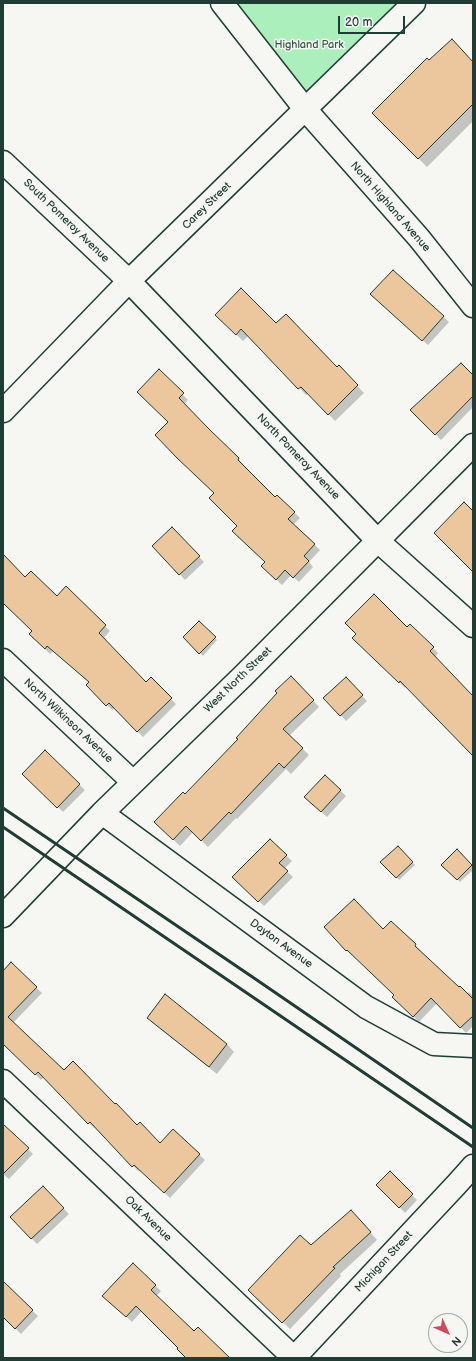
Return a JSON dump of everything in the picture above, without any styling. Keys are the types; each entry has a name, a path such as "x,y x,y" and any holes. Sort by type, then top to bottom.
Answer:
{"street":[{"name":"North Highland Avenue","path":"222,3 305,109 419,238 473,306"},
{"name":"Carey Street","path":"3,411 129,281 414,3"},
{"name":"South Pomeroy Avenue","path":"3,162 129,281"},
{"name":"North Pomeroy Avenue","path":"129,281 378,541 473,626"},
{"name":"West North Street","path":"3,916 102,813 244,675 473,445"},
{"name":"North Wilkinson Avenue","path":"3,660 133,782"},
{"name":"Dayton Avenue","path":"102,813 366,1006 434,1044 473,1046"},
{"name":"Oak Avenue","path":"3,1081 294,1358"},
{"name":"Michigan Street","path":"294,1358 456,1186 473,1166"}],"green space":[{"name":"Highland Park","path":"222,3 414,3 305,109"}],"building":[{"path":"452,39 473,62 473,104 418,159 372,113 427,58 429,60"},
{"path":"393,270 444,316 422,341 370,294"},
{"path":"241,288 276,323 286,314 337,367 339,365 358,385 328,415 301,387 298,389 241,329 236,335 215,315"},
{"path":"461,363 473,375 473,396 435,435 410,410"},
{"path":"159,369 184,393 179,398 239,458 238,460 275,497 277,495 295,512 288,519 315,544 304,556 309,561 293,578 285,570 276,580 261,566 265,562 232,531 237,526 209,498 214,493 155,435 168,422 137,392"},
{"path":"464,502 473,511 473,572 434,533"},
{"path":"172,527 200,556 179,575 152,546"},
{"path":"3,554 25,577 31,571 57,596 66,586 106,625 99,633 146,682 151,677 172,698 137,732 109,703 106,706 86,685 89,682 47,646 45,649 29,634 32,631 3,603"},
{"path":"374,594 407,627 410,624 434,647 430,651 473,696 473,756 400,681 399,683 352,638 356,634 345,623"},
{"path":"199,621 216,637 199,654 183,637"},
{"path":"291,676 314,700 283,729 303,748 284,768 279,763 231,814 229,812 201,841 186,826 173,840 154,822 183,792 185,794 238,739 236,738 277,693 275,691"},
{"path":"346,677 363,695 340,716 323,698"},
{"path":"45,750 80,784 57,808 22,774"},
{"path":"325,775 341,790 321,812 304,797"},
{"path":"270,839 287,855 279,863 288,871 258,902 232,877"},
{"path":"398,846 413,862 396,878 380,862"},
{"path":"457,849 472,865 457,880 441,865"},
{"path":"354,899 383,929 391,921 416,944 415,946 473,999 473,1016 460,1028 431,998 413,1017 392,997 394,995 347,950 346,951 324,927"},
{"path":"11,962 37,987 8,1017 64,1070 73,1061 137,1125 140,1122 160,1143 173,1129 200,1154 164,1193 134,1165 132,1167 90,1122 88,1124 38,1072 35,1075 3,1044 3,971"},
{"path":"165,994 227,1044 209,1067 147,1018"},
{"path":"3,1124 29,1148 3,1174"},
{"path":"390,1171 413,1194 399,1208 376,1185"},
{"path":"43,1186 64,1208 31,1239 10,1217"},
{"path":"351,1210 371,1232 333,1267 335,1268 282,1323 248,1290 300,1235 311,1245"},
{"path":"133,1263 156,1285 151,1290 194,1331 198,1327 230,1358 186,1358 136,1306 126,1317 102,1296"},
{"path":"3,1281 33,1310 15,1329 3,1317"}],"railway":[{"path":"3,808 473,1128"},
{"path":"3,827 473,1147"}]}
